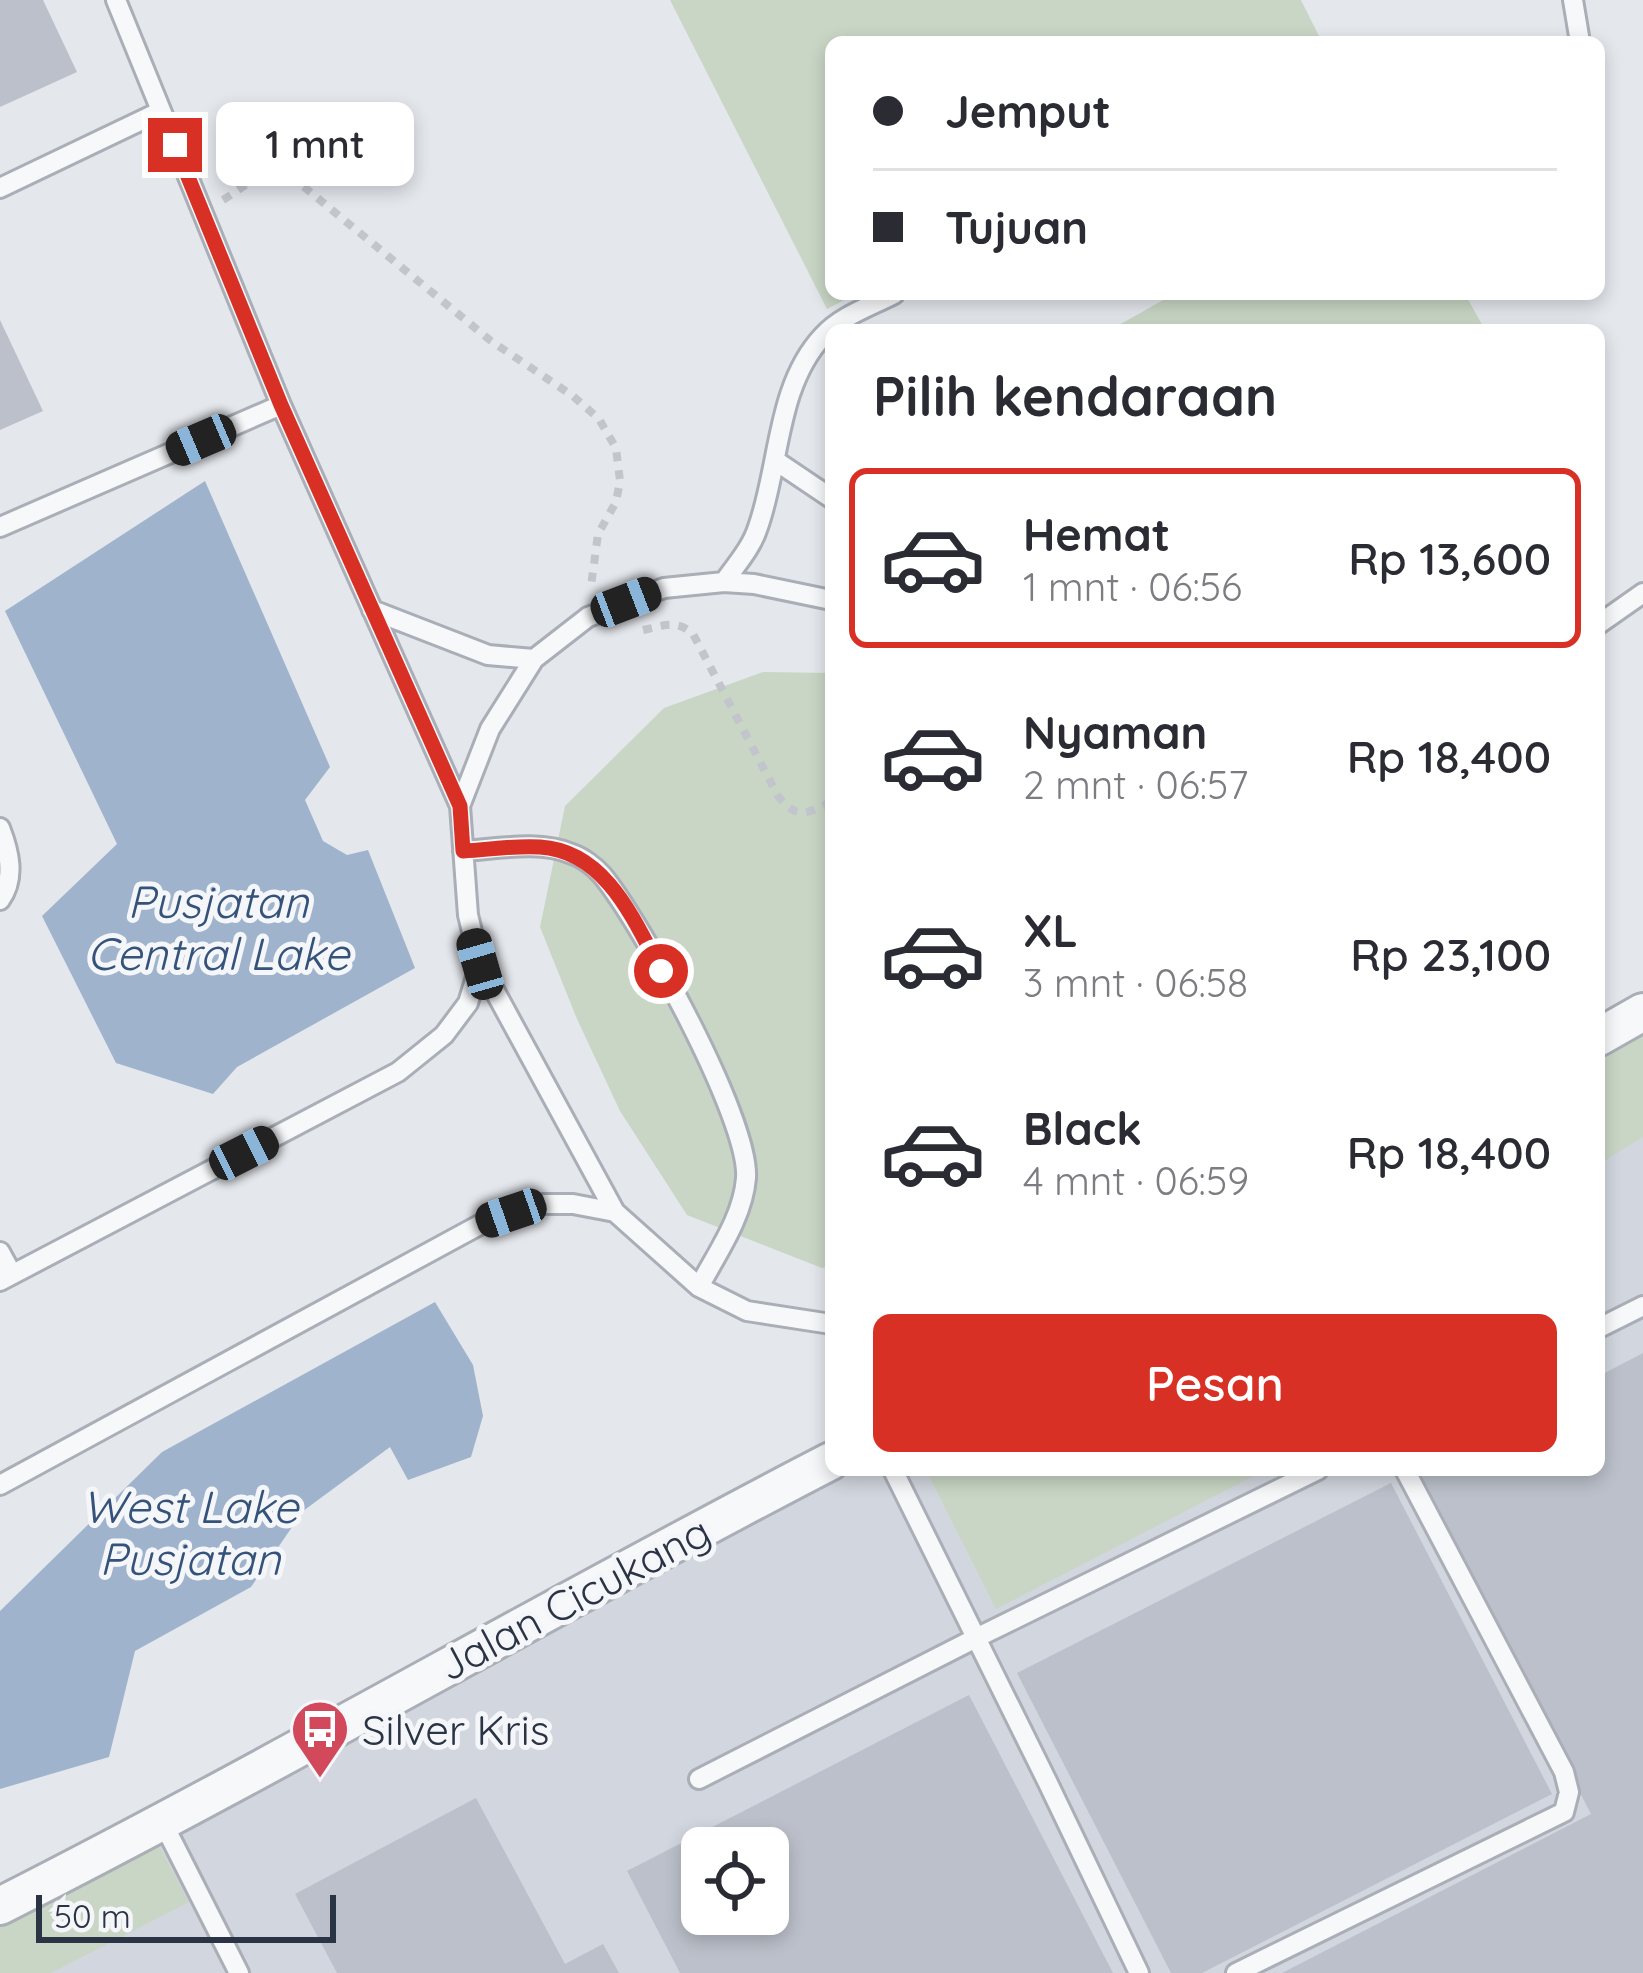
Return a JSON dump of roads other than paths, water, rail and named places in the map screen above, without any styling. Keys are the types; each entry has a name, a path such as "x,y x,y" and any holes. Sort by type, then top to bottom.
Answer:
{"street":[{"path":"1605,1034 1643,1012"},
{"name":"Jalan Cicukang","path":"0,1906 164,1823 613,1574 825,1464"}],"lane":[{"path":"1573,0 1579,36"},
{"path":"121,2 281,405 460,806 468,915 480,964 615,1212 699,1287 747,1311 825,1323"},
{"path":"0,188 161,111"},
{"path":"839,324 882,300"},
{"path":"724,583 757,532 790,396 825,335"},
{"path":"0,527 281,405"},
{"path":"776,460 825,494"},
{"path":"460,806 490,729 534,659 588,617 664,588 724,583 754,584 825,599"},
{"path":"1605,620 1643,592"},
{"path":"372,610 488,655 534,659"},
{"path":"0,828 9,851 9,888 0,900"},
{"path":"463,851 541,847 573,854 599,871 636,924 708,1060 738,1131 746,1175 740,1209 699,1287"},
{"path":"0,1252 6,1277 398,1072 444,1035 468,1003 480,964"},
{"path":"0,1485 485,1222 536,1204 573,1204 615,1212"},
{"path":"1605,1325 1643,1306"},
{"path":"895,1476 1138,1973"},
{"path":"699,1779 1306,1476"},
{"path":"1236,1973 1564,1812 1569,1792 1564,1772 1408,1476"},
{"path":"164,1823 239,1973"}],"water":[{"name":"Pusjatan Central Lake","path":"205,481 330,767 305,800 323,841 347,855 368,850 415,968 237,1067 213,1094 116,1063 42,916 117,844 5,611"},
{"name":"West Lake Pusjatan","path":"435,1302 473,1365 483,1416 471,1457 408,1480 390,1447 303,1511 251,1587 135,1651 109,1757 0,1789 0,1611 162,1452"}],"place":[{"name":"Silver Kris","path":"320,1780"}]}
